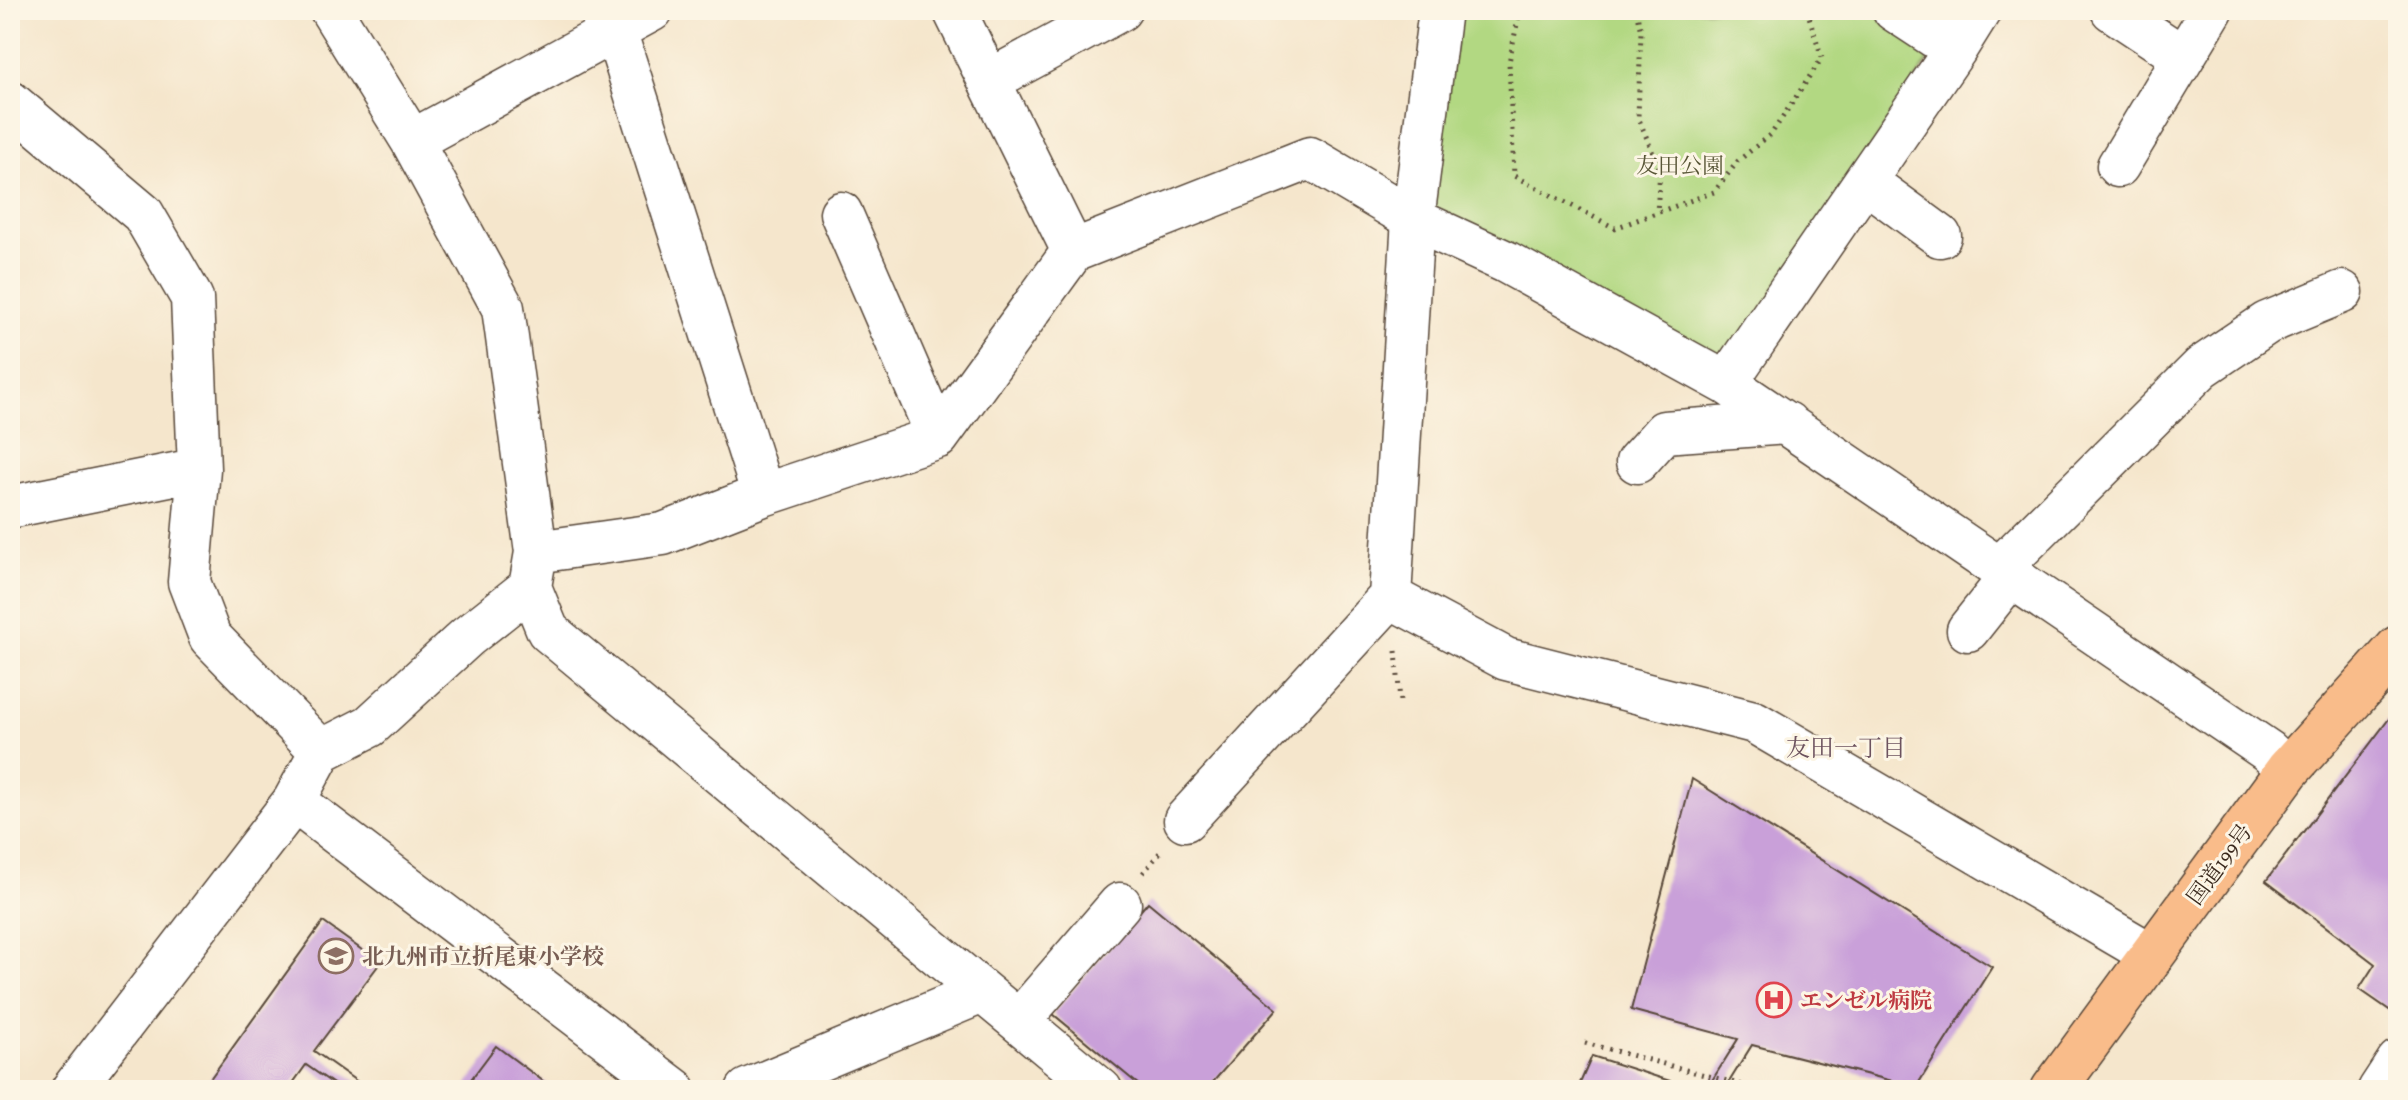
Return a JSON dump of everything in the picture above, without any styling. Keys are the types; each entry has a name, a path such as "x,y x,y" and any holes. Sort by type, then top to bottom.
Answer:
{"highway":[{"name":"国道199号","path":"2053,1090 2288,770 2398,648"}],"street":[{"path":"331,10 412,141 503,308 533,569 548,631 1101,1090"},
{"path":"412,141 652,10"},
{"path":"954,10 1073,251"},
{"path":"989,81 1120,10"},
{"path":"1185,820 1390,597 1413,219 1440,10"},
{"path":"1894,10 1955,50"},
{"path":"1726,383 1980,10"},
{"path":"2112,10 2183,57"},
{"path":"2118,166 2212,10"},
{"path":"615,30 763,495"},
{"path":"10,102 143,214 192,298 199,469 189,582 210,637 321,751"},
{"path":"72,1090 294,801 321,751 370,726 467,637 533,569 663,534 763,495 938,437 1073,251 1310,158 1413,219 1506,262 1726,383 2268,751 2288,770"},
{"path":"1865,181 1940,236"},
{"path":"841,213 938,437"},
{"path":"1968,630 2005,573 2202,367 2267,323 2342,292"},
{"path":"1637,462 1664,432 1787,423"},
{"path":"10,507 199,469"},
{"path":"1390,597 1506,659 1754,722 2152,955"},
{"path":"294,801 675,1090"},
{"path":"1019,1021 1120,904"},
{"path":"747,1090 982,992"},
{"path":"2379,1090 2398,1061"}],"path":[{"path":"1520,10 1509,62 1514,176 1615,228 1714,192 1738,161 1772,133 1822,58 1807,10"},
{"path":"1636,10 1641,32 1638,117 1660,170 1657,212"},
{"path":"1120,904 1185,820"},
{"path":"1585,1043 1761,1090"}],"green space":[{"name":"友田公園","path":"1461,10 1880,10 1937,47 1740,350 1716,357 1428,209"}],"building":[{"path":"2398,707 2398,1016 2359,989 2375,964 2266,881"},
{"name":"エンゼル病院","path":"1692,779 1992,967 1916,1087 1752,1045 1724,1090 1706,1090 1738,1039 1631,1010"},
{"path":"1148,902 1277,1009 1206,1090 1145,1090 1053,1014"},
{"path":"323,922 380,963 314,1051 369,1090 342,1090 306,1065 288,1090 202,1090"},
{"path":"496,1046 551,1087 549,1090 463,1090"},
{"path":"1592,1056 1695,1089 1695,1090 1577,1090"}],"place":[{"name":"北九州市立折尾東小学校","path":"336,956"},
{"name":"エンゼル病院","path":"1774,1000"}],"district":[{"name":"友田一丁目","path":"1846,748"}]}
